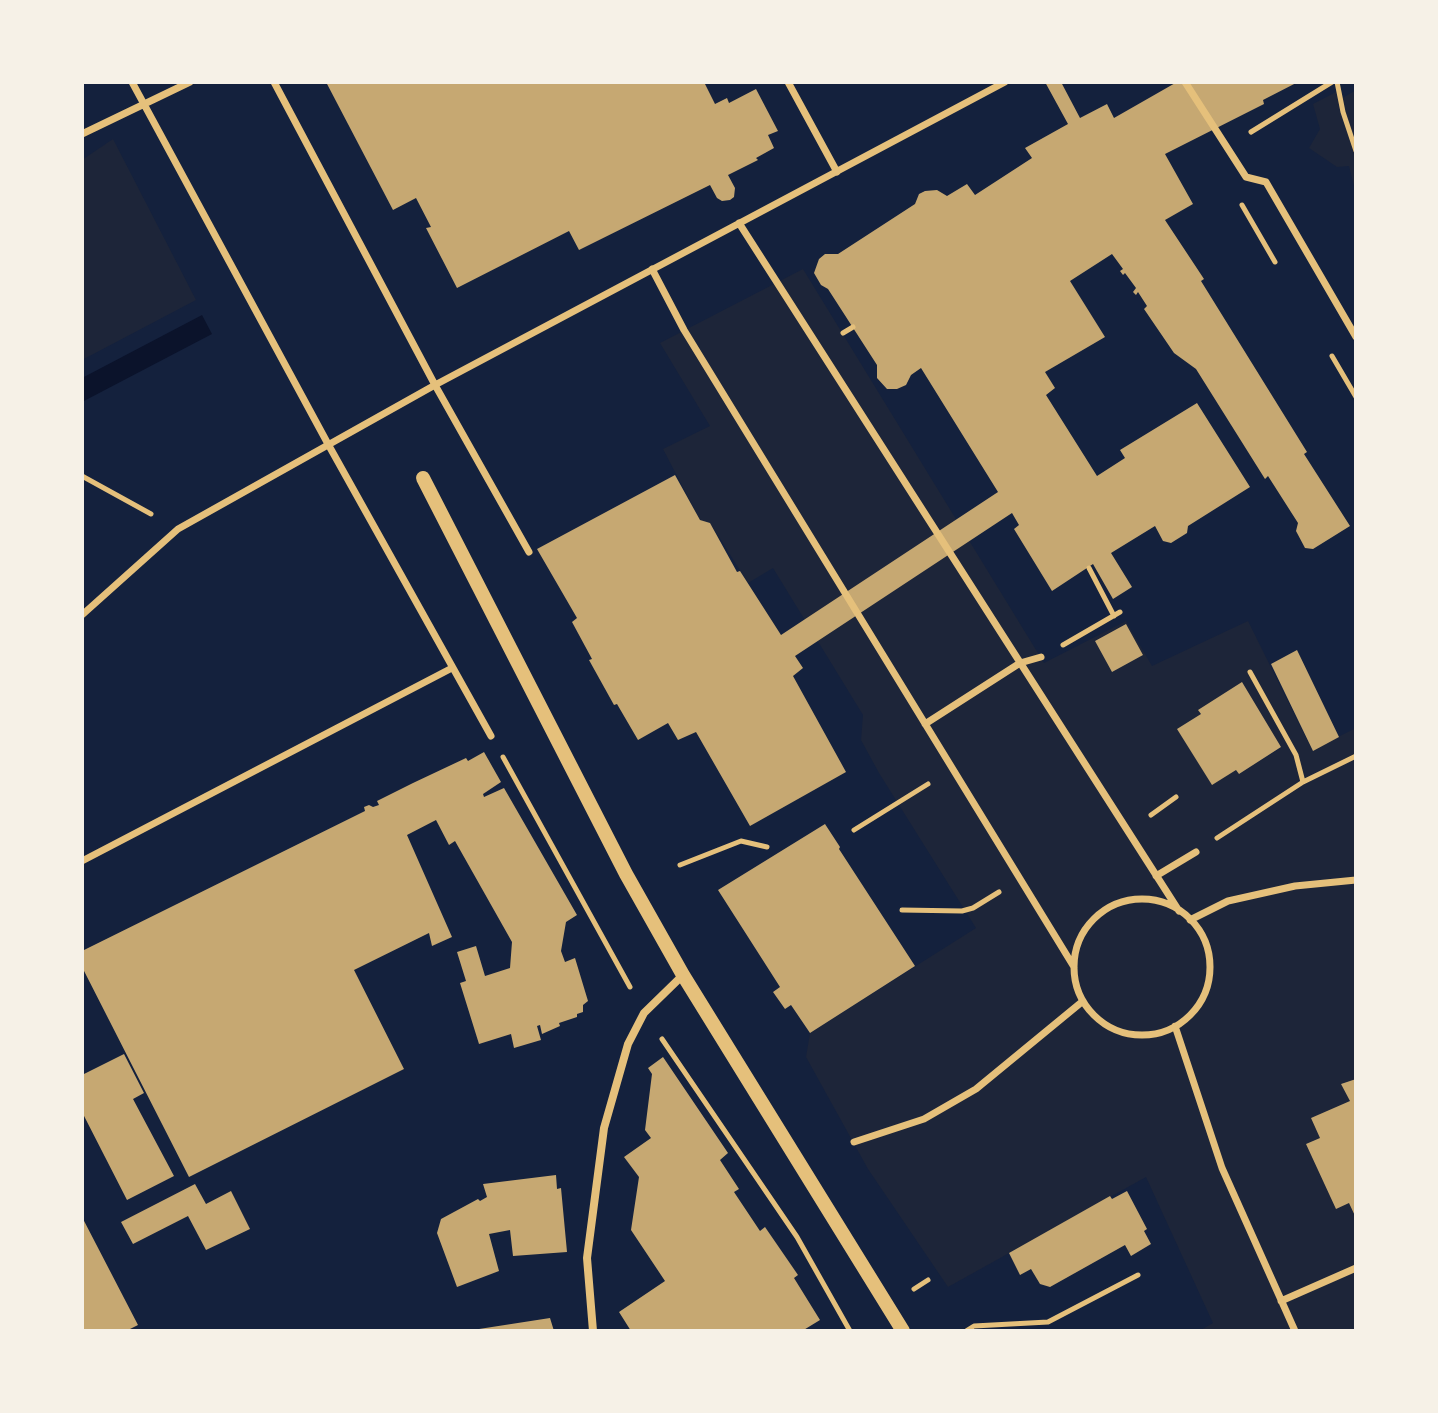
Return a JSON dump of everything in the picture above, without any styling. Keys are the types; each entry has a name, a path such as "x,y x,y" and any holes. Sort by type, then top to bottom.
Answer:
{"street":[{"path":"132,82 491,736"},
{"path":"82,134 190,82"},
{"path":"274,82 435,385 529,552"},
{"path":"788,82 837,172"},
{"path":"82,615 178,529 435,385 1005,82"},
{"path":"1185,82 1246,177 1266,182 1356,337"},
{"path":"739,223 1179,911"},
{"path":"652,269 684,330 1074,967"},
{"path":"423,478 626,874 683,975 903,1331"},
{"path":"925,724 1020,663 1041,657"},
{"path":"82,861 452,668"},
{"path":"1156,876 1196,852"},
{"path":"1190,920 1228,901 1295,886 1356,880"},
{"path":"1148,900 1163,903 1190,920 1206,946 1209,977 1198,1005 1175,1026 1147,1035 1117,1031 1092,1014 1076,985 1074,967 1081,936 1102,912 1116,904 1148,900"},
{"path":"593,1331 587,1258 604,1128 628,1044 644,1013 683,975"},
{"path":"854,1142 924,1119 976,1089 1083,1001"},
{"path":"1175,1026 1222,1168 1295,1331"},
{"path":"1281,1301 1356,1268"}],"path":[{"path":"1226,147 1335,82 1356,151"},
{"path":"842,333 853,327"},
{"path":"82,476 178,529"},
{"path":"1041,657 1117,614 1089,568"},
{"path":"1250,672 1296,755 1303,782"},
{"path":"491,736 644,1013 797,1237 850,1331"},
{"path":"1196,852 1303,782 1356,756"},
{"path":"854,830 952,768"},
{"path":"680,865 741,841 767,847"},
{"path":"902,910 962,911 973,908 1020,879"},
{"path":"966,1331 974,1326 1048,1322 1138,1275"},
{"path":"1048,1322 1054,1331"}],"shaded area":[{"path":"1356,90 1356,194 1349,166 1337,167 1309,148 1320,129 1313,104 1336,92 1341,99"},
{"path":"113,139 196,300 82,360 82,160"},
{"path":"803,269 1044,663 1126,621 1152,666 1248,621 1312,750 1356,728 1356,1331 1199,1331 1213,1323 1146,1177 948,1287 868,1169 806,1057 810,1033 976,928 879,773 861,740 863,715 773,568 748,583 712,526 700,520 663,449 710,426 660,343","holes":["1125,624 1143,655 1112,672 1095,641","1242,683 1281,748 1239,774 1236,770 1212,784 1199,710"]},
{"path":"202,315 212,334 82,402 82,378"}],"building":[{"path":"326,82 704,82 715,104 727,98 729,103 756,89 778,131 768,135 774,148 728,175 735,188 734,197 730,200 717,198 710,185 579,250 569,231 457,288 426,228 431,227 416,198 393,210"},
{"path":"1045,82 1061,82 1080,118 1107,104 1114,118 1177,82 1298,82 1263,100 1264,104 1165,154 1193,204 1165,220 1204,279 1201,281 1350,526 1313,549 1305,548 1296,531 1298,523 1268,476 1265,479 1196,369 1174,353 1112,254 1070,281 1105,337 1045,372 1055,388 1046,395 1097,476 1125,458 1120,450 1197,403 1250,487 1188,526 1187,533 1171,543 1163,541 1155,526 1111,553 1132,587 1113,599 1093,564 1052,591 1014,529 1019,525 1012,513 795,656 803,668 793,676 846,772 750,826 696,732 678,740 668,723 638,740 589,660 592,659 572,622 577,618 537,549 675,475 700,520 710,523 737,572 740,571 781,635 998,492 921,368 911,375 906,385 887,389 877,378 877,365 828,289 821,285 814,273 819,259 825,254 838,254 915,204 919,194 937,190 947,196 967,184 975,195 1032,158 1025,148 1068,124"},
{"path":"1126,624 1143,655 1112,672 1095,641"},
{"path":"1297,650 1339,737 1313,751 1271,664"},
{"path":"1242,682 1281,747 1239,774 1236,770 1212,785 1177,729 1201,714 1198,710"},
{"path":"484,752 501,782 483,794 484,797 504,788 577,915 566,922 561,951 565,962 575,958 588,1001 583,1005 583,1012 542,1034 540,1025 537,1026 541,1040 514,1048 511,1034 479,1044 460,983 466,981 457,952 476,946 485,976 510,968 512,942 455,841 449,845 436,820 407,835 452,937 432,946 429,933 354,970 404,1069 189,1177 82,967 82,951 365,811 364,807 379,805 377,801"},
{"path":"825,824 915,966 810,1033 791,1005 785,1009 773,992 780,987 718,890"},
{"path":"124,1054 144,1093 133,1099 174,1176 127,1200 82,1112 82,1075"},
{"path":"663,1057 728,1153 720,1160 739,1189 734,1192 760,1231 765,1227 798,1275 794,1278 820,1320 802,1331 631,1331 619,1312 665,1281 631,1230 639,1177 624,1157 651,1138 645,1130 652,1074 648,1068"},
{"path":"1356,1079 1356,1218 1349,1203 1336,1209 1306,1144 1320,1138 1311,1118 1350,1101 1341,1084"},
{"path":"556,1175 557,1189 561,1188 567,1252 513,1256 510,1230 489,1234 499,1271 457,1287 437,1233 441,1219 487,1197 483,1184"},
{"path":"195,1184 206,1204 231,1191 250,1229 206,1250 188,1216 133,1244 121,1222"},
{"path":"1127,1191 1147,1229 1144,1231 1151,1244 1131,1256 1125,1245 1050,1287 1040,1284 1031,1269 1020,1275 1009,1253 1110,1196 1112,1199"},
{"path":"82,1217 138,1325 126,1331 82,1331"},
{"path":"550,1318 554,1331 479,1331 479,1329"}]}
